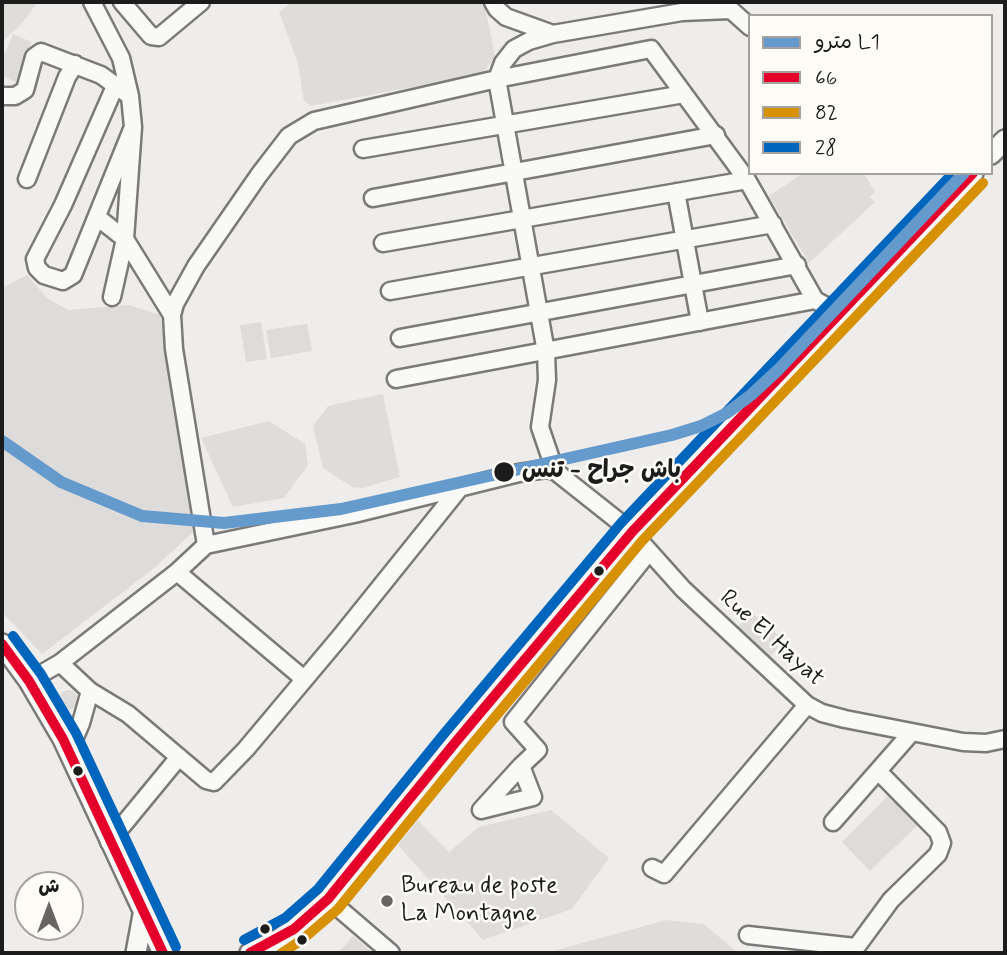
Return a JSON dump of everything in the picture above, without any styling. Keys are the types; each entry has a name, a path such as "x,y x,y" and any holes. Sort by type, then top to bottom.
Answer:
{"main road":[{"path":"250,953 279,939 328,899 454,744 632,533 841,314 965,176"},
{"path":"2,644 29,681 69,751 109,842 163,953"},
{"path":"135,953 143,915"}],"street":[{"path":"92,2 118,51 130,96 133,127 124,239 113,296"},
{"path":"122,2 151,36 159,37 201,2"},
{"path":"493,2 506,17 553,34"},
{"path":"682,12 700,2"},
{"path":"733,6 748,25"},
{"path":"29,681 60,663 177,572 206,545 536,470 555,471 540,427 547,380 547,352 497,79 503,63 514,50 529,41 553,34 733,6 748,18"},
{"path":"206,545 174,349 172,315 181,292 209,244 276,152 300,128 333,115 651,49 747,180 815,299 841,314"},
{"path":"2,96 15,96 25,90 34,57 37,53 45,52 116,84 130,96"},
{"path":"27,179 67,77 75,64"},
{"path":"116,84 63,205 35,259 39,271 60,281 71,278 133,127"},
{"path":"363,149 684,94"},
{"path":"373,198 716,135"},
{"path":"383,243 747,180"},
{"path":"676,192 700,322"},
{"path":"97,217 124,239 172,315"},
{"path":"390,291 773,224"},
{"path":"400,338 797,265"},
{"path":"396,379 815,299"},
{"name":"Rue El Hayat","path":"555,471 632,533 683,589 807,705 822,713 963,742 986,743 1005,739"},
{"path":"60,663 90,691 122,710 206,780 218,780 304,680 459,489"},
{"path":"521,766 538,750 513,722 648,553"},
{"path":"177,572 304,680"},
{"path":"69,751 90,691"},
{"path":"652,868 664,874 807,705"},
{"path":"833,822 912,732"},
{"path":"109,842 179,757"},
{"path":"748,935 854,950 891,900 938,854 942,843 938,832 878,771"},
{"path":"328,899 391,953"}],"shaded area":[{"path":"2,2 38,2 19,27 2,41"},
{"path":"292,2 484,2 495,56 482,74 311,106 304,101 298,64 279,12"},
{"path":"13,34 31,42 16,82 2,76 2,60"},
{"path":"800,175 865,175 875,192 870,197 875,202 809,263 769,196"},
{"path":"27,275 47,298 68,310 129,305 160,315 193,532 153,569 42,654 2,612 2,288"},
{"path":"261,322 267,359 246,362 240,325"},
{"path":"307,324 312,351 271,358 266,330"},
{"path":"383,394 400,477 363,488 352,487 323,468 313,426 328,406"},
{"path":"269,421 305,444 308,465 284,498 233,507 201,438"},
{"path":"752,613 784,640 770,657 736,628"},
{"path":"64,690 72,690 78,700 72,710 64,710 58,704 58,696"},
{"path":"893,791 923,820 870,871 842,842"},
{"path":"551,810 609,858 572,909 483,940 398,845 418,820 449,852 479,827"},
{"path":"666,920 704,924 738,953 546,953"},
{"path":"353,936 373,953 338,953"}],"metro line":[{"name":"L1","path":"2,441 61,482 142,516 224,523 341,509 672,435 701,426 727,413 751,395 778,370 962,175"}],"transit line":[{"name":"28","path":"244,940 285,918 318,889 621,523 951,175"},
{"name":"66","path":"250,953 294,929 328,899 632,532 971,175"},
{"name":"82","path":"282,953 338,909 642,541 983,183"},
{"name":"28","path":"13,636 41,674 76,733 176,947"},
{"name":"66","path":"2,644 29,681 63,739 163,953"}],"place":[{"name":"باش جراح - تنس","path":"504,472"},
{"name":"Bureau de poste La Montagne","path":"387,901"}]}
